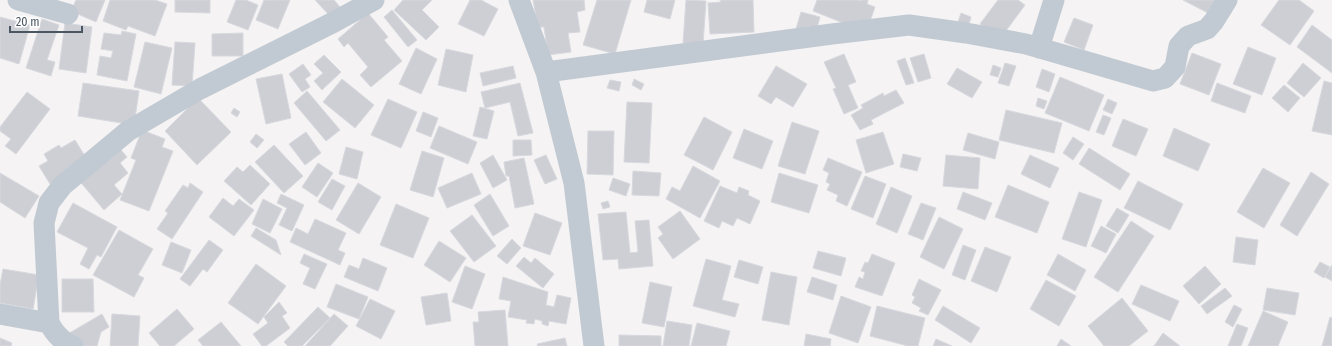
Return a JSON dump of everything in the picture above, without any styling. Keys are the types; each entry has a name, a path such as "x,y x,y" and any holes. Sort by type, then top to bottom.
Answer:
{"street":[{"path":"18,0 68,14"},
{"path":"73,346 65,343 54,332 49,323 44,223 49,203 62,186 128,131 200,89 334,22 374,0"},
{"path":"519,0 546,72 574,183 594,346"},
{"path":"1039,48 1054,0"},
{"path":"546,72 832,34 908,26 966,33 1039,48 1153,81 1165,78 1175,67 1179,46 1188,36 1207,29 1214,21 1227,0"},
{"path":"0,314 49,323"}],"building":[{"path":"76,0 105,0 96,22 71,11"},
{"path":"110,0 155,0 167,4 155,36 128,26 126,30 103,21"},
{"path":"175,0 210,0 210,13 175,12"},
{"path":"236,0 246,0 258,5 248,30 227,22"},
{"path":"264,0 290,0 278,29 256,20"},
{"path":"315,0 334,0 340,7 330,16"},
{"path":"403,0 432,0 422,10 439,27 426,40 394,10"},
{"path":"470,0 481,0 498,9 484,36 458,24"},
{"path":"533,0 584,0 585,10 577,12 580,32 568,33 571,52 548,55 544,27 538,27"},
{"path":"597,0 631,0 615,54 583,45"},
{"path":"647,0 675,0 670,19 644,12"},
{"path":"686,0 706,1 703,44 683,43"},
{"path":"720,0 753,0 754,32 710,34 708,3 721,2"},
{"path":"817,0 868,0 867,4 875,7 869,24 859,20 856,28 813,11"},
{"path":"998,0 1018,0 1025,5 1000,39 980,24"},
{"path":"1183,0 1217,0 1210,14"},
{"path":"1279,0 1299,0 1314,11 1290,45 1261,25"},
{"path":"392,10 417,40 408,47 384,17"},
{"path":"801,12 820,17 817,28 808,26 807,32 796,29"},
{"path":"368,13 388,37 384,40 402,61 371,87 360,75 368,67 348,43 344,47 338,39"},
{"path":"961,13 971,17 968,28 957,25"},
{"path":"0,17 30,25 19,64 0,58"},
{"path":"1074,18 1093,25 1084,50 1064,42"},
{"path":"42,19 59,25 47,60 55,62 51,76 26,68"},
{"path":"65,23 92,27 86,73 59,69"},
{"path":"1312,25 1332,40 1332,73 1297,47"},
{"path":"122,31 136,34 127,81 97,75 100,56 111,58 113,51 101,49 104,33 121,35"},
{"path":"243,33 243,56 212,56 212,34"},
{"path":"145,42 172,48 161,94 134,87"},
{"path":"175,42 195,43 192,86 172,85"},
{"path":"1248,47 1276,58 1262,95 1233,84"},
{"path":"416,48 437,59 421,94 399,84"},
{"path":"446,49 473,55 466,92 438,85"},
{"path":"1192,53 1221,64 1209,95 1180,84"},
{"path":"844,54 856,82 848,85 858,108 844,114 833,89 836,88 824,62"},
{"path":"924,54 931,78 918,82 910,58"},
{"path":"324,55 341,72 322,90 314,81 323,73 314,64"},
{"path":"905,58 914,83 906,85 897,61"},
{"path":"1005,63 1016,66 1009,86 998,83"},
{"path":"1303,63 1321,78 1304,97 1287,83"},
{"path":"303,64 311,75 305,79 310,87 302,92 289,74"},
{"path":"993,65 1001,68 998,77 990,75"},
{"path":"513,66 516,78 483,86 480,73"},
{"path":"776,66 807,84 793,107 776,97 771,104 758,96"},
{"path":"957,68 982,82 972,98 947,84"},
{"path":"1042,69 1055,74 1049,92 1036,87"},
{"path":"282,74 291,118 266,124 256,79"},
{"path":"1060,77 1104,95 1089,131 1045,113"},
{"path":"342,79 374,105 355,128 323,102"},
{"path":"634,79 644,84 641,90 632,85"},
{"path":"610,80 621,82 619,91 607,88"},
{"path":"1324,81 1332,83 1332,135 1312,131"},
{"path":"83,83 139,91 134,125 78,116"},
{"path":"520,83 533,133 518,136 510,102 485,108 481,92"},
{"path":"1217,83 1251,96 1245,113 1211,101"},
{"path":"1284,85 1300,98 1288,112 1272,98"},
{"path":"896,90 904,103 871,120 873,124 860,130 851,115 863,108 861,105 883,93 884,96"},
{"path":"307,91 340,130 326,141 294,103"},
{"path":"27,92 50,109 16,154 5,146 11,139 0,131 0,127"},
{"path":"198,98 231,132 197,165 165,131"},
{"path":"1038,98 1047,101 1044,109 1036,106"},
{"path":"388,99 417,112 401,148 371,135"},
{"path":"1108,99 1117,103 1112,114 1103,110"},
{"path":"627,102 652,103 649,163 624,162"},
{"path":"480,107 494,111 487,139 473,136"},
{"path":"234,108 240,112 237,117 231,113"},
{"path":"1006,110 1062,123 1054,153 999,140"},
{"path":"423,112 438,118 431,137 416,131"},
{"path":"1103,115 1111,118 1104,135 1096,132"},
{"path":"704,117 732,132 713,170 684,155"},
{"path":"1123,119 1148,129 1136,156 1112,146"},
{"path":"792,122 819,131 805,174 778,166"},
{"path":"439,126 477,142 468,164 430,148"},
{"path":"1174,128 1210,144 1198,171 1163,156"},
{"path":"744,129 773,141 762,169 733,158"},
{"path":"142,130 165,139 162,147 173,151 149,211 120,200 136,160 131,158"},
{"path":"588,131 614,131 613,175 587,174"},
{"path":"306,132 321,153 305,165 289,144"},
{"path":"883,132 894,164 866,173 856,140"},
{"path":"968,133 999,142 995,159 963,150"},
{"path":"256,134 264,140 257,148 250,142"},
{"path":"1073,137 1084,144 1073,160 1063,153"},
{"path":"75,140 88,161 50,184 39,166 48,161 44,154 59,145 61,148"},
{"path":"513,140 531,140 532,155 513,156"},
{"path":"116,144 127,157 120,163 128,173 114,185 122,194 104,210 77,178"},
{"path":"274,145 303,176 284,193 255,162"},
{"path":"346,147 363,152 357,179 339,174"},
{"path":"1089,148 1130,174 1120,190 1079,164"},
{"path":"422,151 444,158 433,197 410,190"},
{"path":"903,154 921,158 917,171 900,167"},
{"path":"493,155 507,180 493,188 480,163"},
{"path":"546,155 557,179 545,184 534,160"},
{"path":"946,155 980,158 978,189 943,186"},
{"path":"1030,155 1059,168 1050,188 1021,174"},
{"path":"524,158 534,204 515,208 509,176 506,176 504,162"},
{"path":"828,158 862,172 847,206 836,201 838,195 827,190 830,184 826,182 829,173 823,170"},
{"path":"318,163 333,173 317,197 302,187"},
{"path":"250,165 270,184 251,205 224,181 237,167 243,172"},
{"path":"693,166 720,181 700,218 666,199 672,187 680,191"},
{"path":"1263,168 1290,183 1264,228 1237,212"},
{"path":"633,171 661,173 659,196 632,195"},
{"path":"1311,172 1329,184 1297,236 1280,225"},
{"path":"0,173 39,196 25,218 0,202"},
{"path":"472,173 481,194 447,208 438,188"},
{"path":"779,173 818,185 809,213 771,202"},
{"path":"865,176 886,184 873,218 851,209"},
{"path":"613,178 630,184 626,196 609,190"},
{"path":"332,179 345,186 332,210 318,202"},
{"path":"1138,181 1183,204 1170,230 1124,208"},
{"path":"190,183 203,192 172,239 157,229 168,213 165,211 183,185 188,188"},
{"path":"358,183 381,197 359,234 336,220"},
{"path":"1008,185 1049,202 1037,233 995,217"},
{"path":"720,186 737,193 739,187 749,191 748,195 760,201 750,224 737,218 733,226 722,221 719,228 704,221"},
{"path":"891,187 912,196 897,233 876,224"},
{"path":"963,192 992,203 985,220 957,209"},
{"path":"1079,192 1102,200 1086,247 1062,239"},
{"path":"281,194 304,205 292,231 279,225 287,208 277,203"},
{"path":"490,194 509,226 493,236 474,205"},
{"path":"223,198 233,206 239,199 254,210 234,236 209,217"},
{"path":"263,199 282,209 270,233 252,224"},
{"path":"608,201 610,207 603,209 601,203"},
{"path":"73,203 117,227 101,257 97,255 89,269 80,264 88,248 57,232"},
{"path":"921,203 936,208 923,240 908,234"},
{"path":"396,204 429,218 413,258 380,245"},
{"path":"1117,208 1129,215 1118,233 1106,226"},
{"path":"680,211 700,239 673,259 658,238 663,234 658,227"},
{"path":"626,212 630,253 638,252 635,221 649,220 653,266 619,269 618,259 603,260 598,214"},
{"path":"535,213 562,223 550,255 523,246"},
{"path":"472,215 496,246 474,262 450,231"},
{"path":"939,217 963,229 944,269 920,257"},
{"path":"315,219 346,233 338,250 345,253 340,265 290,242 296,228 308,234"},
{"path":"1131,221 1154,236 1118,292 1094,277"},
{"path":"1101,226 1116,234 1106,253 1091,246"},
{"path":"256,228 276,240 281,255 251,236"},
{"path":"119,230 153,249 138,275 144,278 134,297 93,275"},
{"path":"1236,237 1258,240 1255,265 1233,262"},
{"path":"512,239 521,248 507,264 497,256"},
{"path":"209,240 223,250 207,272 203,269 190,286 180,279"},
{"path":"439,241 466,258 450,282 424,265"},
{"path":"171,242 191,250 182,273 162,265"},
{"path":"963,245 976,250 965,280 952,275"},
{"path":"985,247 1011,257 997,292 971,281"},
{"path":"818,251 846,258 841,276 813,268"},
{"path":"304,254 327,264 315,289 303,284 310,268 300,263"},
{"path":"872,254 895,263 882,296 855,287 859,277 863,279 865,272 861,271 865,262 868,263"},
{"path":"1058,254 1086,270 1075,291 1047,275"},
{"path":"524,257 531,263 535,258 554,274 543,288 516,266"},
{"path":"363,258 387,268 378,291 344,277 349,265 359,269"},
{"path":"706,259 731,266 722,300 739,304 735,317 693,306"},
{"path":"739,260 763,267 758,284 734,277"},
{"path":"1320,262 1330,267 1324,278 1314,272"},
{"path":"256,264 286,286 258,324 228,303"},
{"path":"1332,265 1332,281 1325,277"},
{"path":"465,266 485,274 472,309 452,302"},
{"path":"1205,266 1221,284 1199,304 1183,286"},
{"path":"3,269 39,275 33,309 0,303 0,285"},
{"path":"771,272 797,277 789,325 762,320"},
{"path":"503,277 548,292 546,305 554,307 557,295 571,298 566,324 549,321 548,326 542,324 542,321 535,319 534,324 526,323 527,320 508,317 511,301 499,299"},
{"path":"812,277 837,285 833,300 807,292"},
{"path":"62,279 93,279 94,312 62,312"},
{"path":"919,279 941,290 928,315 919,311 921,308 912,303 915,297 912,295"},
{"path":"1046,280 1076,296 1059,326 1030,309"},
{"path":"650,282 672,287 664,327 642,323"},
{"path":"336,284 368,297 359,319 327,307"},
{"path":"1141,285 1179,301 1170,321 1132,304"},
{"path":"1225,288 1232,296 1207,314 1201,306"},
{"path":"1267,288 1299,293 1295,315 1263,310"},
{"path":"447,293 451,321 426,325 421,297"},
{"path":"841,296 871,307 858,343 829,333"},
{"path":"1122,298 1148,331 1129,346 1104,346 1088,326"},
{"path":"370,299 395,311 381,339 356,326"},
{"path":"279,302 287,313 282,316 290,328 266,346 262,346 253,334 268,323 264,317"},
{"path":"1234,305 1242,309 1233,327 1225,322"},
{"path":"877,306 925,318 918,346 908,346 870,336"},
{"path":"943,306 980,328 971,343 935,320"},
{"path":"318,307 330,318 302,346 288,346 284,342"},
{"path":"177,309 194,329 174,346 160,346 149,333"},
{"path":"505,310 508,346 475,346 473,322 479,322 478,312"},
{"path":"1263,311 1288,322 1278,346 1248,346"},
{"path":"102,314 109,327 101,332 97,346 82,346 66,335"},
{"path":"112,314 140,316 138,346 110,346"},
{"path":"334,314 348,326 330,346 305,346"},
{"path":"1330,317 1332,318 1332,346 1322,346"},
{"path":"667,321 692,325 689,346 663,346"},
{"path":"221,322 241,346 203,346 198,340"},
{"path":"697,323 730,331 726,346 691,346"},
{"path":"1237,324 1248,328 1241,346 1228,346"},
{"path":"1163,333 1180,346 1154,346"},
{"path":"806,334 831,339 830,346 804,346"},
{"path":"619,335 661,336 661,346 619,346"},
{"path":"0,338 12,343 11,346 0,346"},
{"path":"565,338 567,346 538,346 537,344"},
{"path":"936,339 952,346 933,346"},
{"path":"1061,339 1071,346 1057,346"}]}
